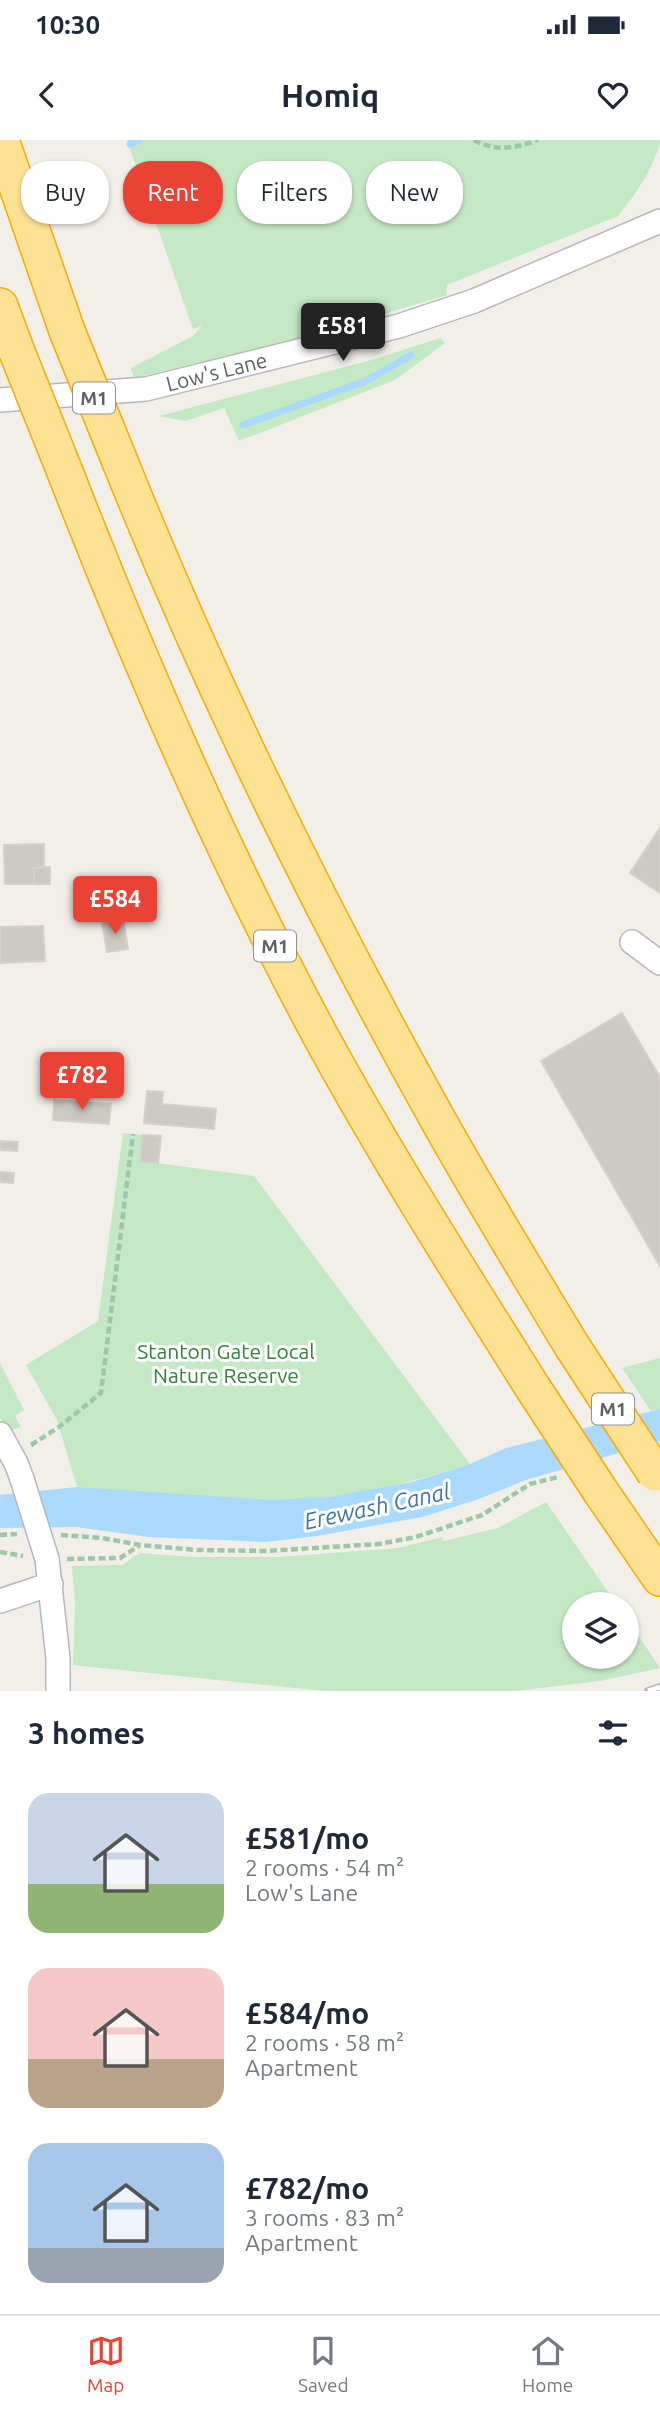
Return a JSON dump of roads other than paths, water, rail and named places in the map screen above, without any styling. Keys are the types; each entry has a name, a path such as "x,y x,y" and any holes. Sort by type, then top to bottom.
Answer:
{"highway":[{"name":"M1","path":"1,140 67,331 164,571 363,984 438,1120 572,1346 657,1477"},
{"name":"M1","path":"0,306 151,686 261,919 320,1034 389,1157 533,1388 660,1578"}],"street":[{"name":"Low's Lane","path":"0,400 146,389 386,330 474,301 660,221"},
{"path":"632,943 660,963"},
{"path":"0,1434 22,1479 47,1559 58,1658 58,1691"},
{"path":"0,1601 51,1584"}],"water":[{"name":"Erewash Canal","path":"660,1409 660,1441 526,1480 422,1517 317,1536 266,1542 149,1537 76,1527 0,1528 0,1495 77,1487 271,1500 330,1497 412,1482 470,1464 506,1448"}],"waterway":[{"path":"130,144 139,140"},
{"path":"243,425 366,381 411,355"}],"railway":[{"path":"648,1691 660,1687"}],"park label":[{"name":"Stanton Gate Local Nature Reserve","path":"226,1363"}]}
